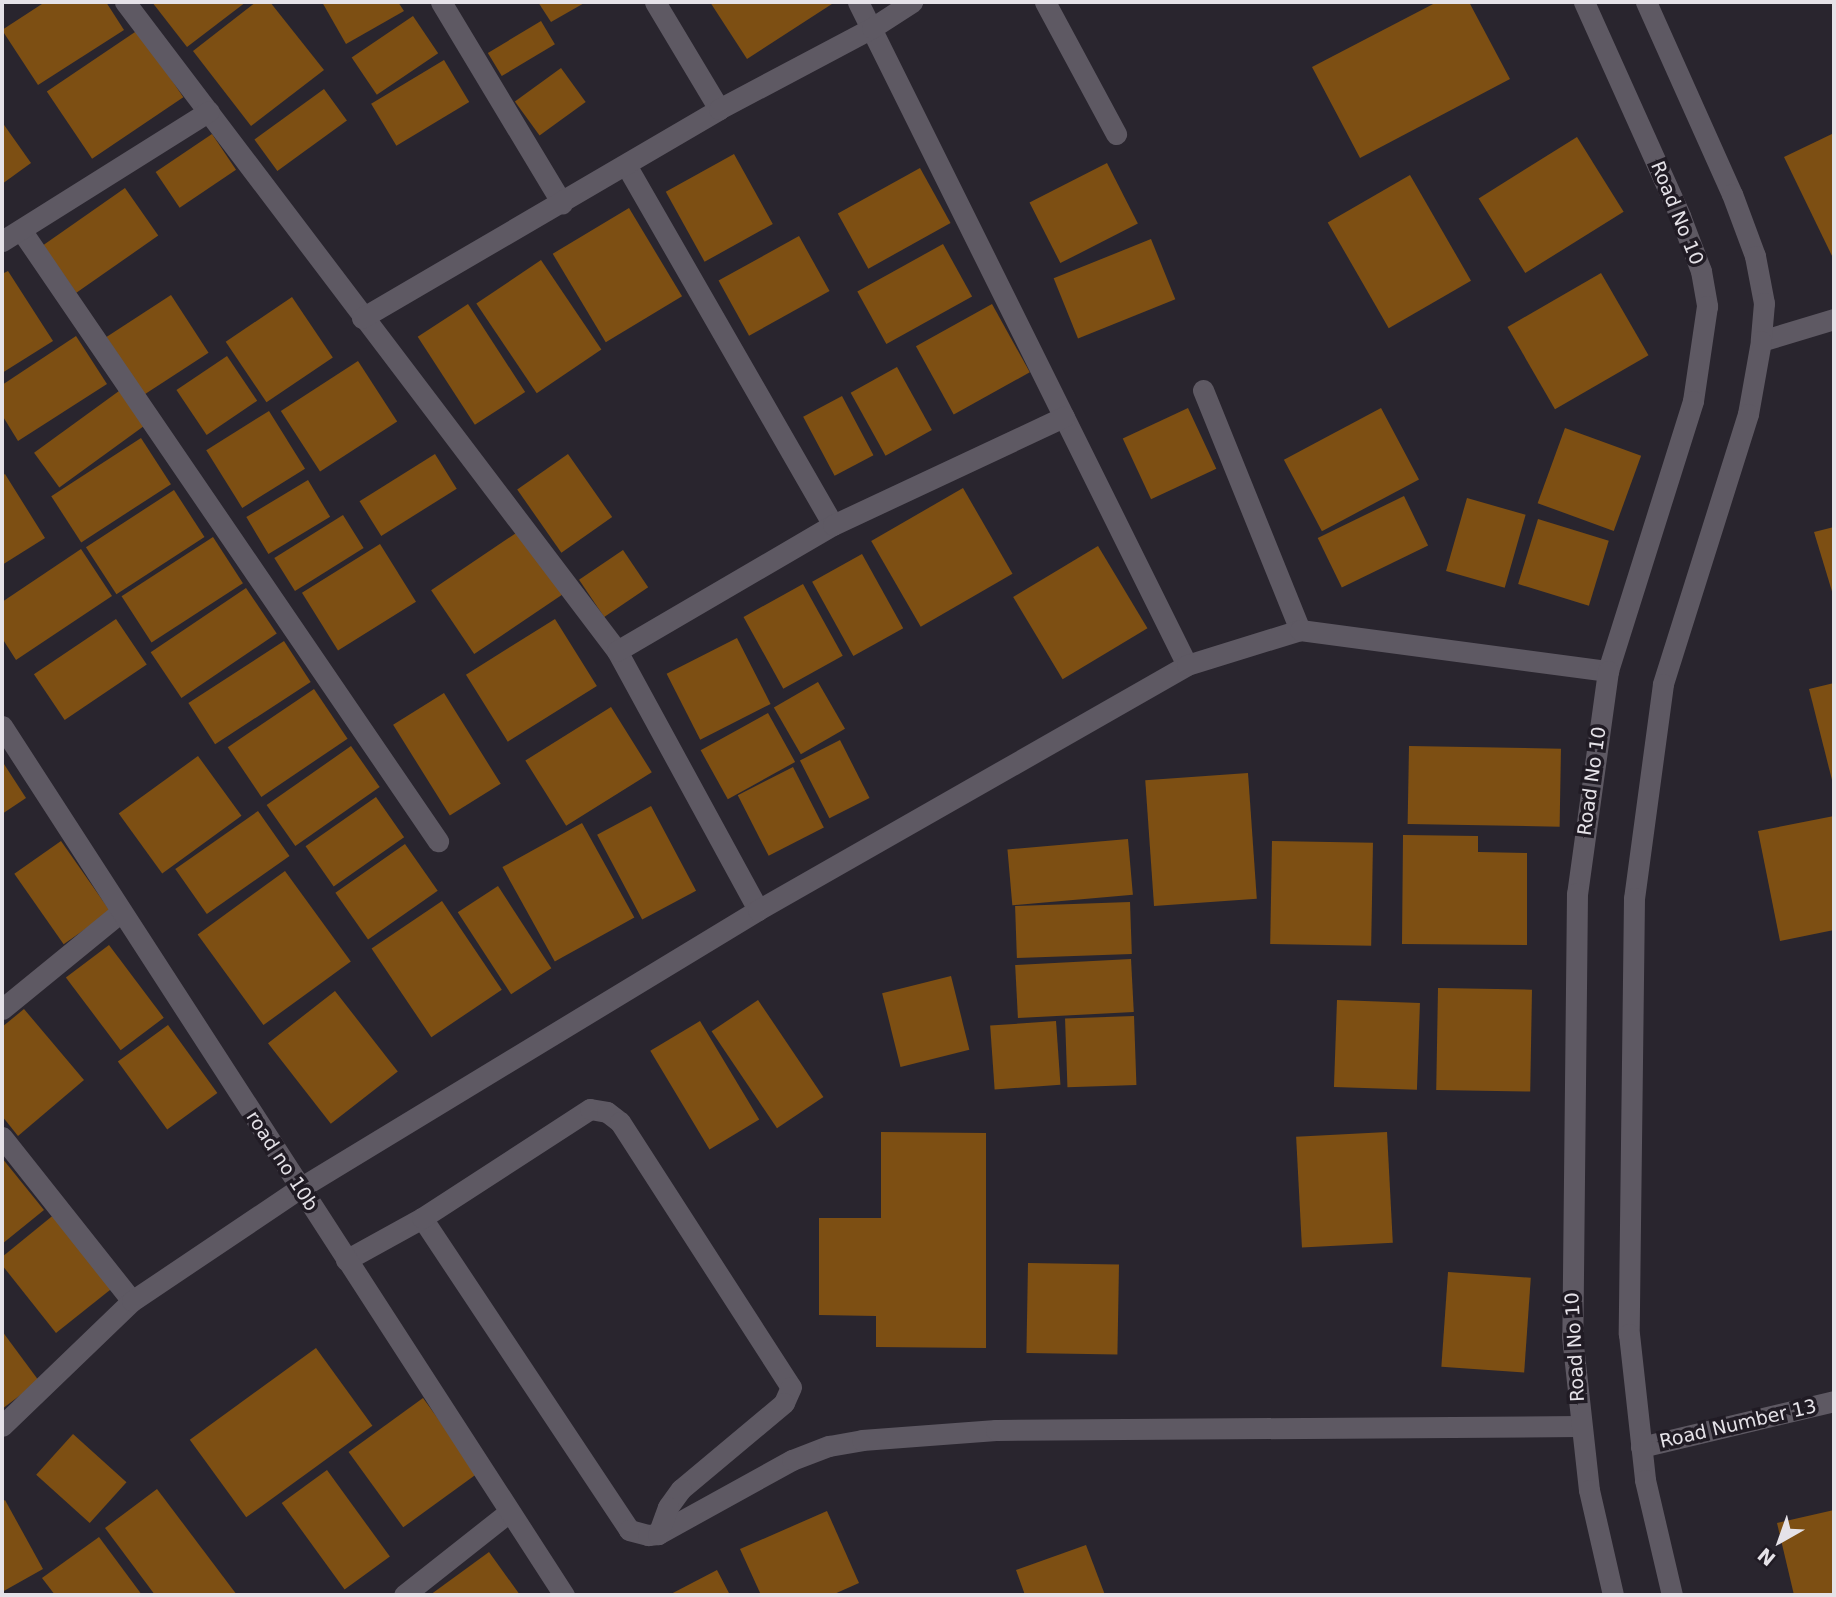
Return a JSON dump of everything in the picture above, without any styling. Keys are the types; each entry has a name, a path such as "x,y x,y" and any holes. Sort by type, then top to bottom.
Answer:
{"street":[{"path":"125,2 617,651 758,910"},
{"path":"441,2 562,203"},
{"path":"655,2 719,109"},
{"path":"858,2 1187,665"},
{"path":"362,318 719,109 872,28 912,2"},
{"path":"1045,2 1116,134"},
{"name":"Road No 10","path":"1584,2 1680,215 1701,271 1707,306 1693,401 1608,671 1577,893 1572,1336 1589,1490 1613,1595"},
{"path":"1646,2 1732,194 1755,256 1764,303 1762,341 1748,414 1663,684 1634,898 1629,1334 1645,1480 1672,1595"},
{"path":"2,241 209,111"},
{"path":"626,165 833,525"},
{"path":"20,230 438,841"},
{"path":"1762,341 1834,319"},
{"path":"1203,390 1300,630"},
{"path":"617,651 833,525 1064,417"},
{"path":"2,1426 132,1301 300,1188 758,910 1187,665 1300,630 1608,671"},
{"name":"road no 10b","path":"2,726 564,1595"},
{"path":"2,1009 121,912"},
{"path":"346,1260 422,1218 590,1110 607,1112 620,1122 791,1387 785,1403 681,1489 667,1507 658,1534"},
{"path":"2,1137 132,1301"},
{"path":"422,1218 629,1530 648,1535 658,1534 792,1460 829,1446 862,1440 996,1430 1580,1426"},
{"name":"Road Number 13","path":"1641,1447 1834,1401"},
{"path":"404,1595 509,1512"}],"building":[{"path":"45,2 106,2 124,30 38,85 2,30"},
{"path":"152,2 246,2 187,47"},
{"path":"256,2 270,2 324,70 251,126 193,51"},
{"path":"322,2 398,2 404,11 346,44"},
{"path":"538,2 586,2 551,22"},
{"path":"710,2 835,2 747,59"},
{"path":"1437,2 1469,2 1510,79 1360,158 1312,67"},
{"path":"413,16 438,53 377,95 352,57"},
{"path":"541,21 555,44 502,76 488,53"},
{"path":"138,30 183,97 92,159 47,92"},
{"path":"444,60 469,102 396,146 371,104"},
{"path":"561,68 586,102 540,135 515,102"},
{"path":"324,89 347,121 277,171 254,140"},
{"path":"2,122 31,163 2,184"},
{"path":"1834,133 1834,260 1784,157"},
{"path":"212,134 236,170 180,208 156,172"},
{"path":"1577,137 1624,212 1525,273 1479,198"},
{"path":"734,154 773,224 705,262 666,192"},
{"path":"1107,163 1138,224 1060,263 1029,202"},
{"path":"920,168 951,223 868,269 838,214"},
{"path":"1410,175 1471,281 1389,328 1328,222"},
{"path":"125,188 158,236 76,293 43,245"},
{"path":"629,208 682,296 606,342 553,254"},
{"path":"799,236 830,291 749,336 719,281"},
{"path":"1151,239 1175,299 1078,339 1054,278"},
{"path":"943,244 972,296 886,344 857,292"},
{"path":"541,260 601,350 537,393 476,304"},
{"path":"8,271 53,341 2,373 2,274"},
{"path":"1601,273 1648,355 1555,409 1507,327"},
{"path":"171,295 209,353 144,395 106,337"},
{"path":"292,297 333,358 266,402 226,342"},
{"path":"468,304 525,392 475,425 418,337"},
{"path":"992,304 1030,372 954,414 916,346"},
{"path":"76,336 107,384 18,441 2,415 2,385"},
{"path":"227,356 257,401 207,435 176,390"},
{"path":"358,361 397,421 320,471 281,411"},
{"path":"897,367 932,430 886,456 851,393"},
{"path":"119,391 144,426 59,488 34,453"},
{"path":"842,396 873,455 835,476 803,417"},
{"path":"1188,408 1216,469 1151,499 1123,438"},
{"path":"1381,408 1419,480 1322,531 1284,460"},
{"path":"269,411 305,469 242,508 206,450"},
{"path":"1565,428 1641,456 1614,531 1538,503"},
{"path":"141,438 171,484 81,542 51,496"},
{"path":"435,454 457,489 381,536 360,501"},
{"path":"568,454 612,517 561,553 517,490"},
{"path":"5,474 45,538 2,565 2,476"},
{"path":"308,480 330,517 268,554 246,517"},
{"path":"963,488 1012,574 921,627 871,541"},
{"path":"174,490 204,537 116,594 86,547"},
{"path":"1404,496 1428,545 1342,588 1318,538"},
{"path":"1467,498 1526,515 1505,588 1446,571"},
{"path":"343,515 364,548 295,591 274,558"},
{"path":"1538,519 1609,541 1589,606 1518,584"},
{"path":"1834,527 1834,598 1814,532"},
{"path":"519,531 562,595 474,654 431,590"},
{"path":"213,537 243,583 152,642 122,596"},
{"path":"380,544 416,602 338,650 302,593"},
{"path":"1098,546 1147,628 1063,679 1013,597"},
{"path":"81,549 112,596 16,660 2,638 2,602"},
{"path":"623,550 648,587 604,617 579,580"},
{"path":"862,554 903,628 853,656 812,582"},
{"path":"803,584 843,656 783,689 744,617"},
{"path":"246,588 277,634 181,698 151,652"},
{"path":"116,619 147,665 65,720 34,674"},
{"path":"555,619 597,686 508,742 466,675"},
{"path":"737,638 771,704 700,740 667,674"},
{"path":"284,641 311,682 215,744 188,703"},
{"path":"818,682 845,729 801,754 774,708"},
{"path":"1834,683 1834,779 1832,780 1809,689"},
{"path":"314,689 348,739 261,797 228,747"},
{"path":"444,693 501,784 450,816 393,725"},
{"path":"611,707 652,772 566,826 525,761"},
{"path":"768,713 795,762 728,799 701,750"},
{"path":"840,740 870,798 829,818 800,760"},
{"path":"351,746 380,787 295,846 267,805"},
{"path":"1409,746 1561,749 1560,827 1408,824"},
{"path":"198,756 241,816 162,873 119,814"},
{"path":"2,761 26,798 2,814"},
{"path":"793,767 824,828 769,856 738,795"},
{"path":"1248,773 1257,899 1154,906 1145,780"},
{"path":"376,797 404,837 334,886 306,846"},
{"path":"651,806 696,891 642,919 597,835"},
{"path":"258,811 290,856 207,914 175,869"},
{"path":"1834,816 1834,930 1780,941 1758,831"},
{"path":"582,823 634,917 555,962 502,867"},
{"path":"1403,835 1478,836 1478,852 1527,853 1527,945 1402,944"},
{"path":"1128,839 1133,895 1012,905 1007,850"},
{"path":"61,841 110,911 64,944 14,874"},
{"path":"1272,841 1373,843 1371,946 1270,944"},
{"path":"405,844 438,891 368,939 335,893"},
{"path":"285,871 351,962 263,1025 198,934"},
{"path":"498,886 551,968 511,994 458,912"},
{"path":"442,901 502,990 431,1037 372,949"},
{"path":"1130,902 1132,954 1017,958 1015,906"},
{"path":"109,945 164,1018 121,1050 66,977"},
{"path":"1131,959 1134,1012 1018,1018 1015,965"},
{"path":"951,976 969,1050 900,1067 882,993"},
{"path":"1438,988 1532,990 1530,1092 1436,1090"},
{"path":"335,991 398,1071 331,1124 268,1043"},
{"path":"758,1000 823,1097 777,1128 712,1031"},
{"path":"1337,1000 1420,1003 1417,1090 1334,1087"},
{"path":"24,1009 84,1080 18,1136 2,1116 2,1027"},
{"path":"1134,1016 1136,1085 1067,1087 1065,1018"},
{"path":"700,1021 759,1120 710,1149 650,1051"},
{"path":"1056,1021 1060,1085 995,1089 990,1026"},
{"path":"168,1025 217,1093 167,1129 118,1061"},
{"path":"881,1132 986,1133 986,1348 876,1347 876,1316 819,1315 819,1218 881,1218"},
{"path":"1387,1132 1393,1243 1302,1248 1296,1137"},
{"path":"2,1158 44,1210 2,1244"},
{"path":"56,1213 115,1286 56,1333 2,1265 2,1257"},
{"path":"1028,1263 1119,1265 1117,1355 1026,1353"},
{"path":"1448,1272 1531,1278 1524,1373 1441,1367"},
{"path":"2,1331 39,1381 2,1409"},
{"path":"316,1348 372,1426 246,1517 190,1440"},
{"path":"423,1398 478,1473 403,1527 349,1452"},
{"path":"73,1434 127,1482 90,1523 36,1475"},
{"path":"327,1470 390,1557 345,1589 282,1503"},
{"path":"157,1489 237,1595 155,1595 105,1528"},
{"path":"5,1500 43,1569 2,1592 2,1502"},
{"path":"1834,1510 1834,1595 1794,1595 1777,1523"},
{"path":"827,1511 859,1583 832,1595 761,1595 740,1549"},
{"path":"99,1537 142,1595 55,1595 42,1578"},
{"path":"1086,1545 1105,1595 1025,1595 1016,1570"},
{"path":"489,1552 520,1595 430,1595"},
{"path":"717,1570 730,1595 669,1595"}]}
